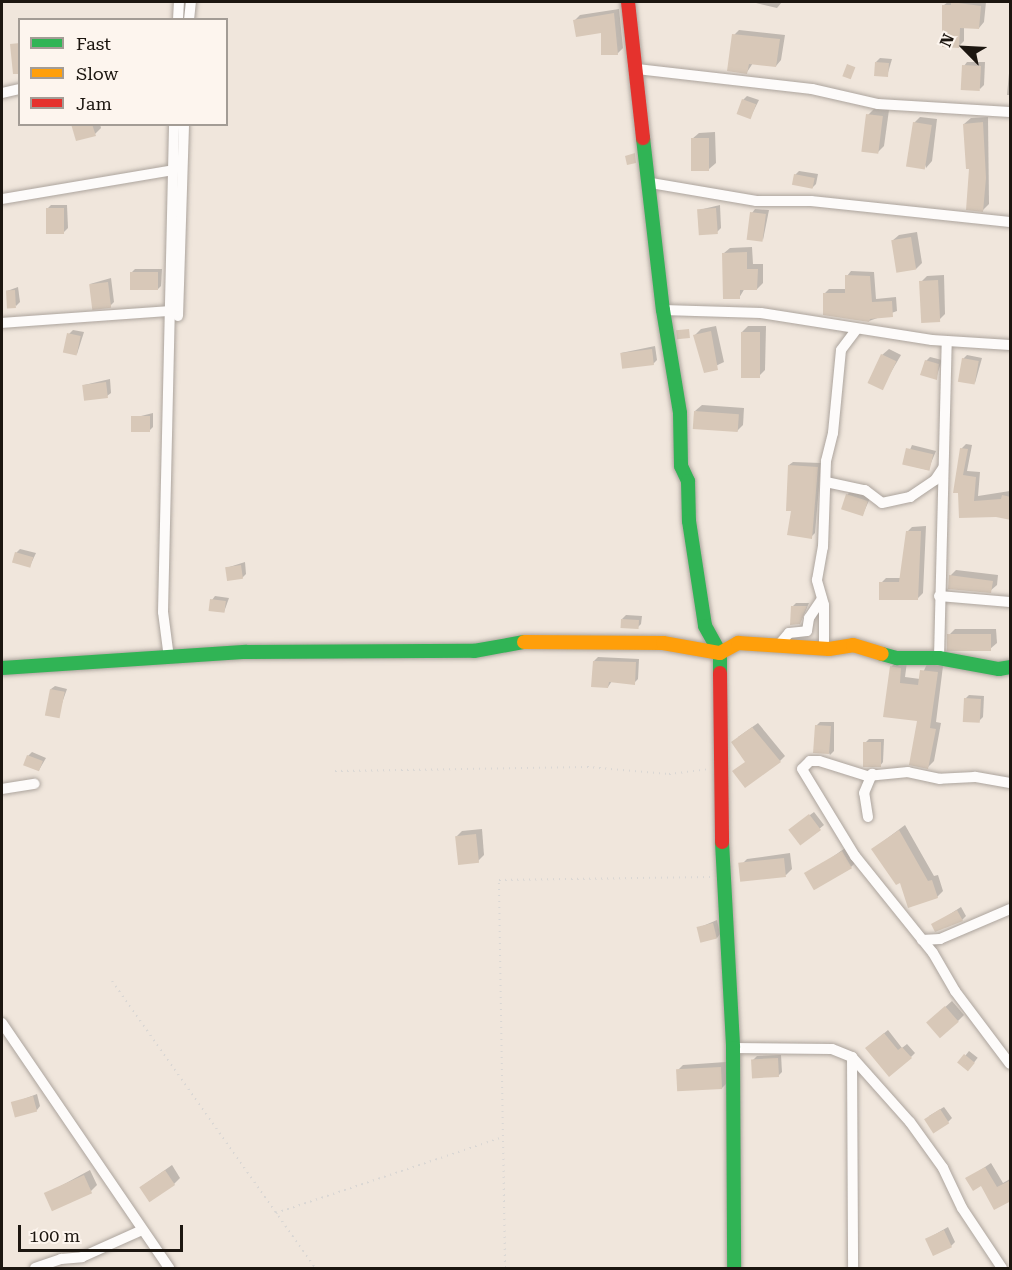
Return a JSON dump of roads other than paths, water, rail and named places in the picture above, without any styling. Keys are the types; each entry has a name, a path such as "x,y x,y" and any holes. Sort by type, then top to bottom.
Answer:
{"street":[{"path":"178,18 179,2"},
{"path":"189,18 191,2"},
{"path":"628,2 651,183 663,310 680,413 681,466 688,481 689,521 705,626 720,653 718,767 733,1048 734,1269"},
{"path":"637,69 812,89 878,104 1011,112"},
{"path":"2,93 18,89"},
{"path":"174,126 174,313"},
{"path":"169,658 164,612 174,313 184,126"},
{"path":"2,199 173,170"},
{"path":"651,183 756,201 811,201 1011,222"},
{"path":"663,310 761,313 857,329 870,327 947,341 969,339 1011,345"},
{"path":"2,323 174,313"},
{"path":"829,649 824,645 822,599 817,580 841,350 857,329"},
{"path":"939,658 947,341"},
{"path":"826,482 865,490 882,503 910,496 935,480 944,468"},
{"path":"939,596 1011,602"},
{"path":"778,646 789,633 807,631 809,618 822,599"},
{"path":"2,668 246,652 474,651 507,648 518,642 663,643 720,653 738,643 829,649 853,645 897,658 939,658 999,669 1011,667"},
{"path":"1011,783 975,777 940,779 908,772 872,774 819,761 810,761 802,769 855,855 922,940 1011,1064"},
{"path":"868,817 864,793 872,774"},
{"path":"2,789 35,784"},
{"path":"922,940 940,939 1011,909"},
{"path":"2,1023 169,1269"},
{"path":"733,1048 832,1049 852,1057 910,1122 943,1168 962,1208 1002,1269"},
{"path":"852,1057 853,1269"},
{"path":"35,1269 60,1259 82,1257 142,1230"}]}
